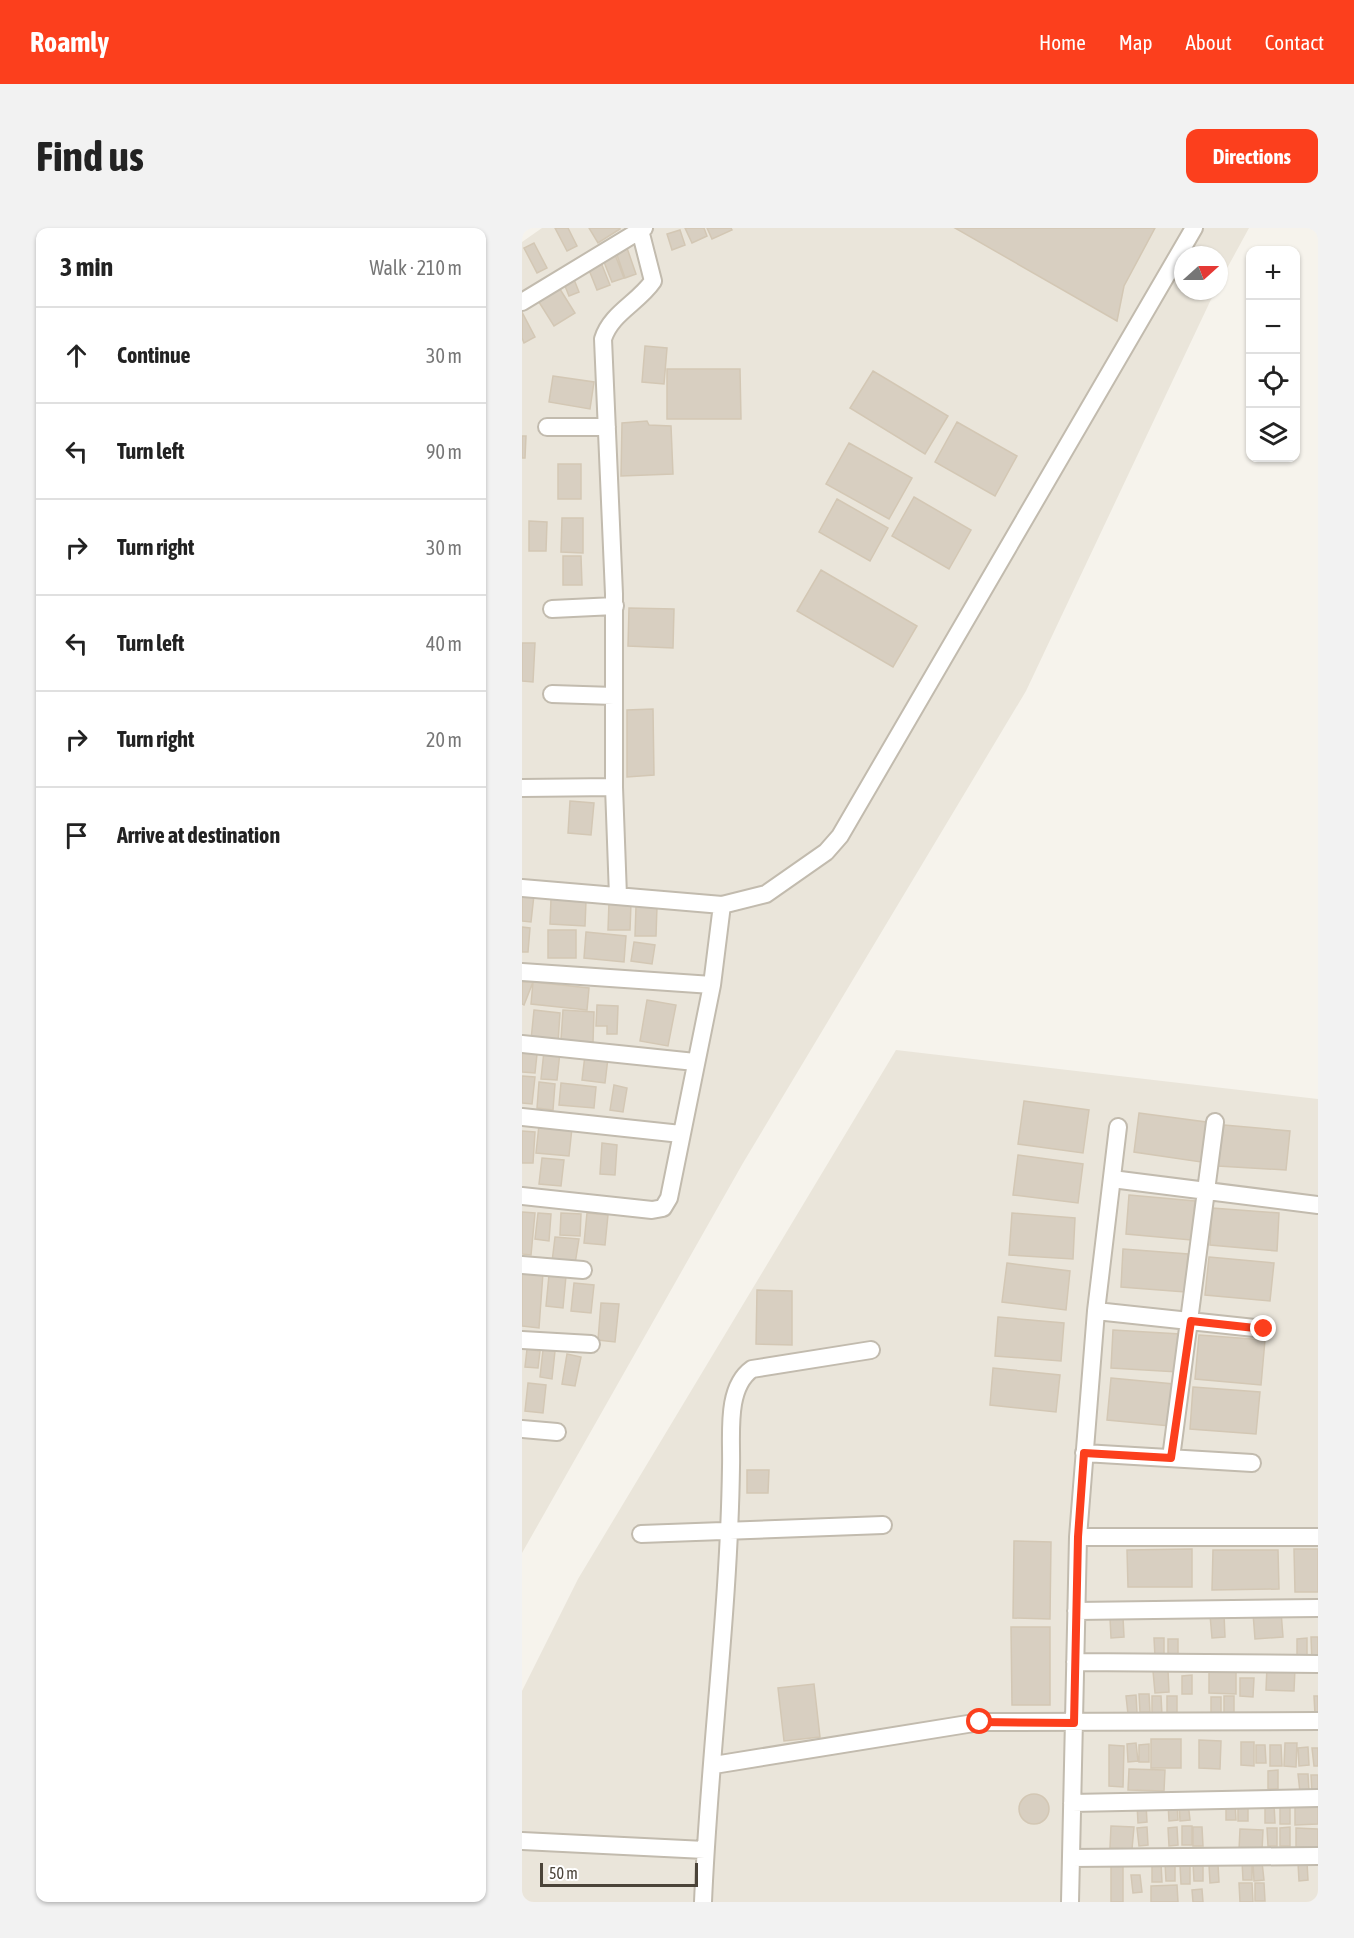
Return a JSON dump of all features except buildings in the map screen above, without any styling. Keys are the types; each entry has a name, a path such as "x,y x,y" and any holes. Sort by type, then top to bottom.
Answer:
{"street":[{"path":"522,888 722,905 766,894 826,852 840,836 1194,228"},
{"path":"522,302 642,229 653,281 645,293 613,318 603,339 615,606 614,787 618,896"},
{"path":"547,427 607,427"},
{"path":"552,609 615,606"},
{"path":"552,694 614,696"},
{"path":"522,788 614,787"},
{"path":"522,1196 652,1210 663,1208 669,1198 712,985 722,905"},
{"path":"522,972 712,985"},
{"path":"522,1044 695,1062"},
{"path":"522,1117 681,1134"},
{"path":"1171,1458 1191,1321 1215,1122"},
{"path":"1070,1902 1078,1537 1096,1311 1118,1127"},
{"path":"1112,1179 1318,1205"},
{"path":"522,1265 584,1270"},
{"path":"1096,1311 1264,1329"},
{"path":"522,1340 591,1344"},
{"path":"703,1902 705,1850 714,1765 730,1533 732,1415 741,1376 752,1369 871,1350"},
{"path":"522,1429 557,1432"},
{"path":"1084,1453 1252,1463"},
{"path":"641,1534 730,1533 883,1525"},
{"path":"1078,1537 1318,1537"},
{"path":"1076,1611 1318,1608"},
{"path":"1075,1662 1318,1664"},
{"path":"714,1765 980,1722 1318,1721"},
{"path":"1072,1803 1318,1798"},
{"path":"522,1841 705,1850"},
{"path":"1071,1858 1318,1856"}],"shaded area":[{"path":"542,228 1249,228 1228,266 1228,246 1174,246 1174,300 1211,300 1026,691 743,1163 522,1553 522,242"},
{"path":"896,1050 1318,1099 1318,1902 522,1902 522,1691 578,1579"}],"route":[{"path":"980,1722 1074,1723 1078,1537 1084,1453 1171,1458 1191,1321 1264,1329"}]}
